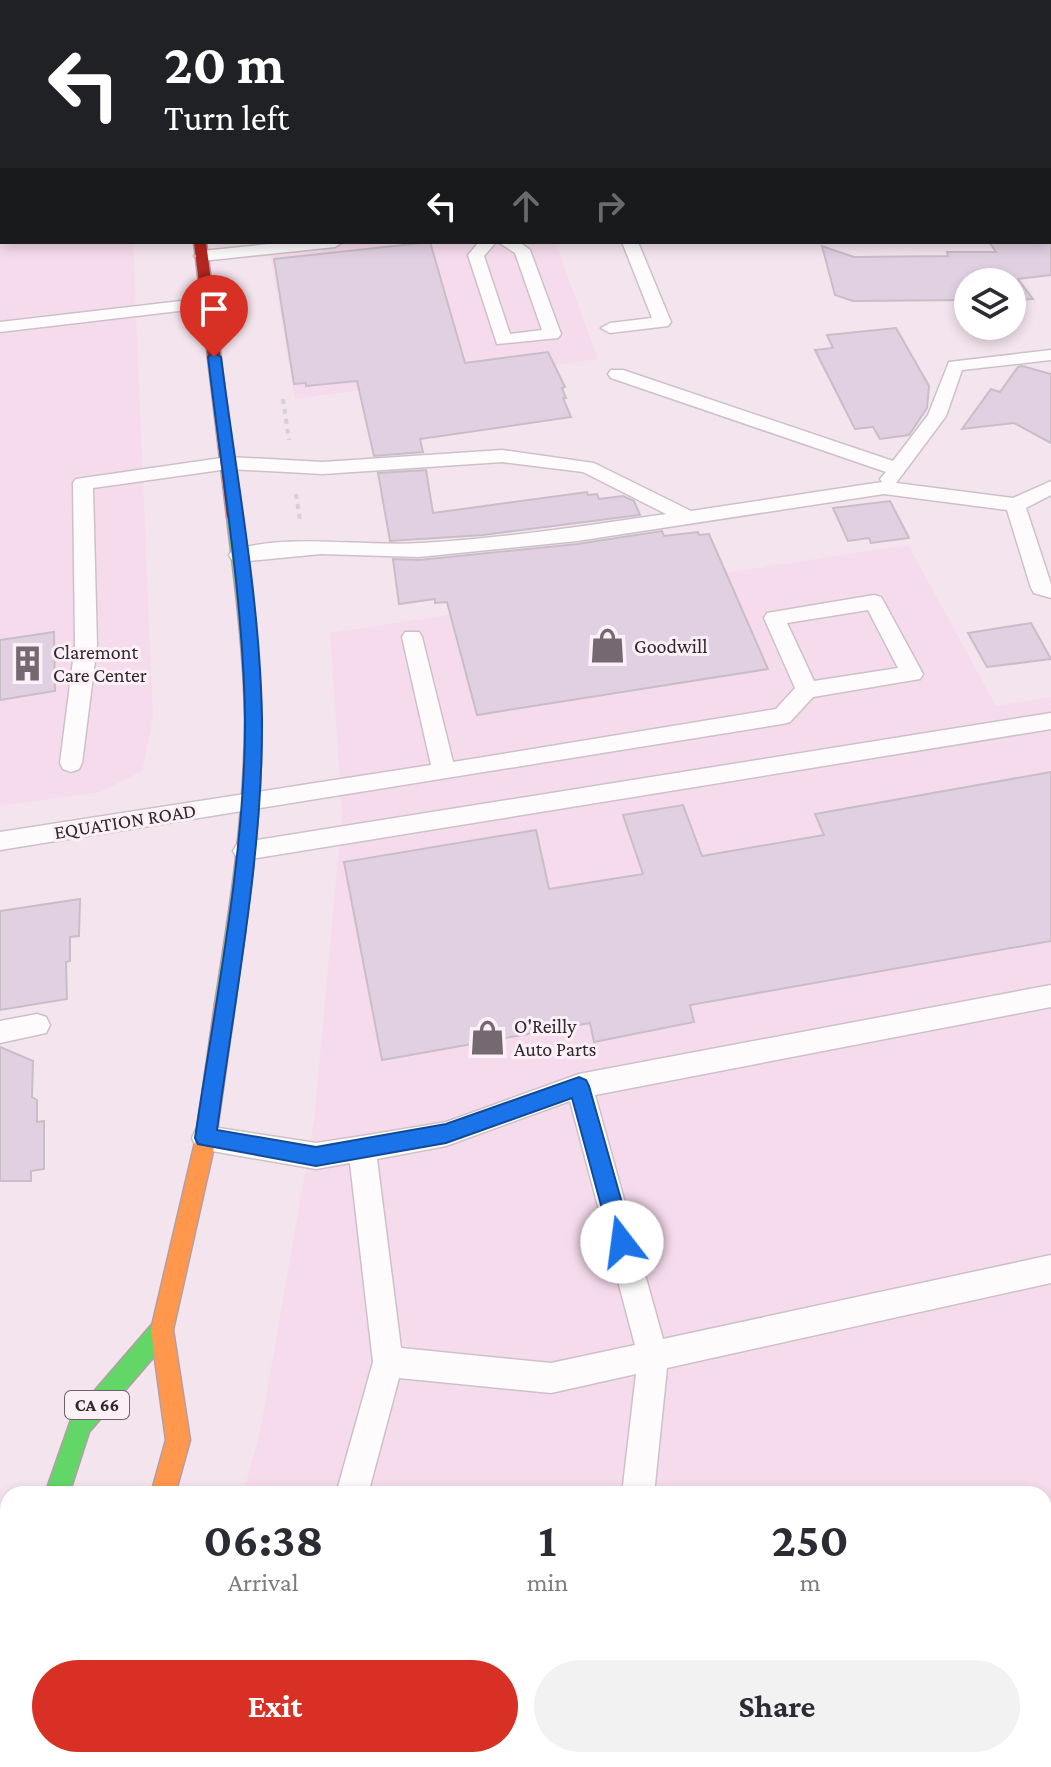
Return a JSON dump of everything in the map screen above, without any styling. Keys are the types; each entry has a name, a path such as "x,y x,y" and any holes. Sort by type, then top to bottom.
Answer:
{"main road":[{"name":"CA 66","path":"165,1486 178,1440 162,1330 206,1138 245,851 253,720 250,647 201,249"},
{"name":"CA 66","path":"60,1486 80,1425 162,1330"}],"lane":[{"path":"201,249 297,244"},
{"path":"486,244 476,255 503,340 552,334 522,250 510,244"},
{"path":"610,328 662,322 631,244"},
{"path":"0,327 207,303"},
{"path":"884,488 937,416 955,366 1051,355"},
{"path":"617,374 897,469"},
{"path":"71,763 86,645 83,483 228,463 323,468 502,456 587,467 690,518"},
{"path":"239,555 321,547 419,550 577,534 884,488 1015,505 1051,487"},
{"path":"1015,505 1041,588 1051,591"},
{"path":"874,602 912,674 807,690 774,618 874,602"},
{"path":"412,637 444,772"},
{"name":"EQUATION ROAD","path":"0,841 782,716 807,690"},
{"path":"245,851 1051,721"},
{"path":"206,1138 316,1156 362,1149 446,1134 579,1086 1051,996"},
{"path":"0,1032 37,1025"},
{"path":"579,1086 653,1355 639,1486"},
{"path":"354,1486 388,1362 362,1149"},
{"path":"388,1362 551,1378 1051,1269"}],"shaded area":[{"path":"0,244 133,244 153,718 142,771 100,792 0,806"},
{"path":"268,244 556,244 598,359 295,399"},
{"path":"908,545 996,706 1051,697 1051,1486 245,1486 260,1432 314,1121 342,813 330,633"}],"building":[{"path":"431,244 465,363 548,352 565,387 562,388 566,398 563,398 571,417 420,439 423,452 374,456 357,381 306,386 306,383 294,384 274,259"},
{"path":"990,244 1051,244 1051,275 1026,278 1026,268 954,268 954,300 853,301 835,295 822,246 854,257 948,256 947,252 996,252"},
{"path":"896,328 929,386 927,408 909,435 880,439 873,427 855,429 815,350 833,348 827,335"},
{"path":"1018,367 1051,374 1051,443 1014,423 962,429 991,389 1000,392"},
{"path":"426,470 433,513 587,492 588,495 597,494 599,499 623,496 634,501 640,515 483,535 390,541 378,473"},
{"path":"890,501 909,538 871,543 869,538 848,541 833,508"},
{"path":"662,531 664,536 698,532 699,535 709,534 768,669 477,715 447,602 435,603 435,599 399,604 393,559 419,560 577,544"},
{"path":"1031,623 1051,659 987,667 968,633"},
{"path":"54,632 55,691 0,700 0,640"},
{"path":"1051,772 1051,941 690,1005 694,1022 594,1042 590,1023 382,1060 344,862 536,830 549,889 643,874 623,815 683,805 702,856 824,835 815,814"},
{"path":"80,899 79,936 70,937 70,961 66,962 67,999 0,1010 0,911"},
{"path":"0,1047 33,1061 32,1097 37,1100 37,1122 44,1121 44,1169 31,1171 31,1181 0,1181"}],"traffic: fast":[{"path":"225,1004 245,862 253,754 251,668 234,517"},
{"path":"60,1486 80,1425 162,1330"}],"traffic: slow":[{"path":"165,1486 178,1440 162,1330 206,1138 225,1004"}],"traffic: jam":[{"path":"200,244 234,517"}],"place":[{"name":"Goodwill","path":"608,646"},
{"name":"Claremont Care Center","path":"27,664"},
{"name":"O'Reilly Auto Parts","path":"488,1037"}],"route":[{"path":"214,357 250,647 253,720 250,800 242,878 206,1138 316,1156 446,1134 579,1086 622,1242"}]}
